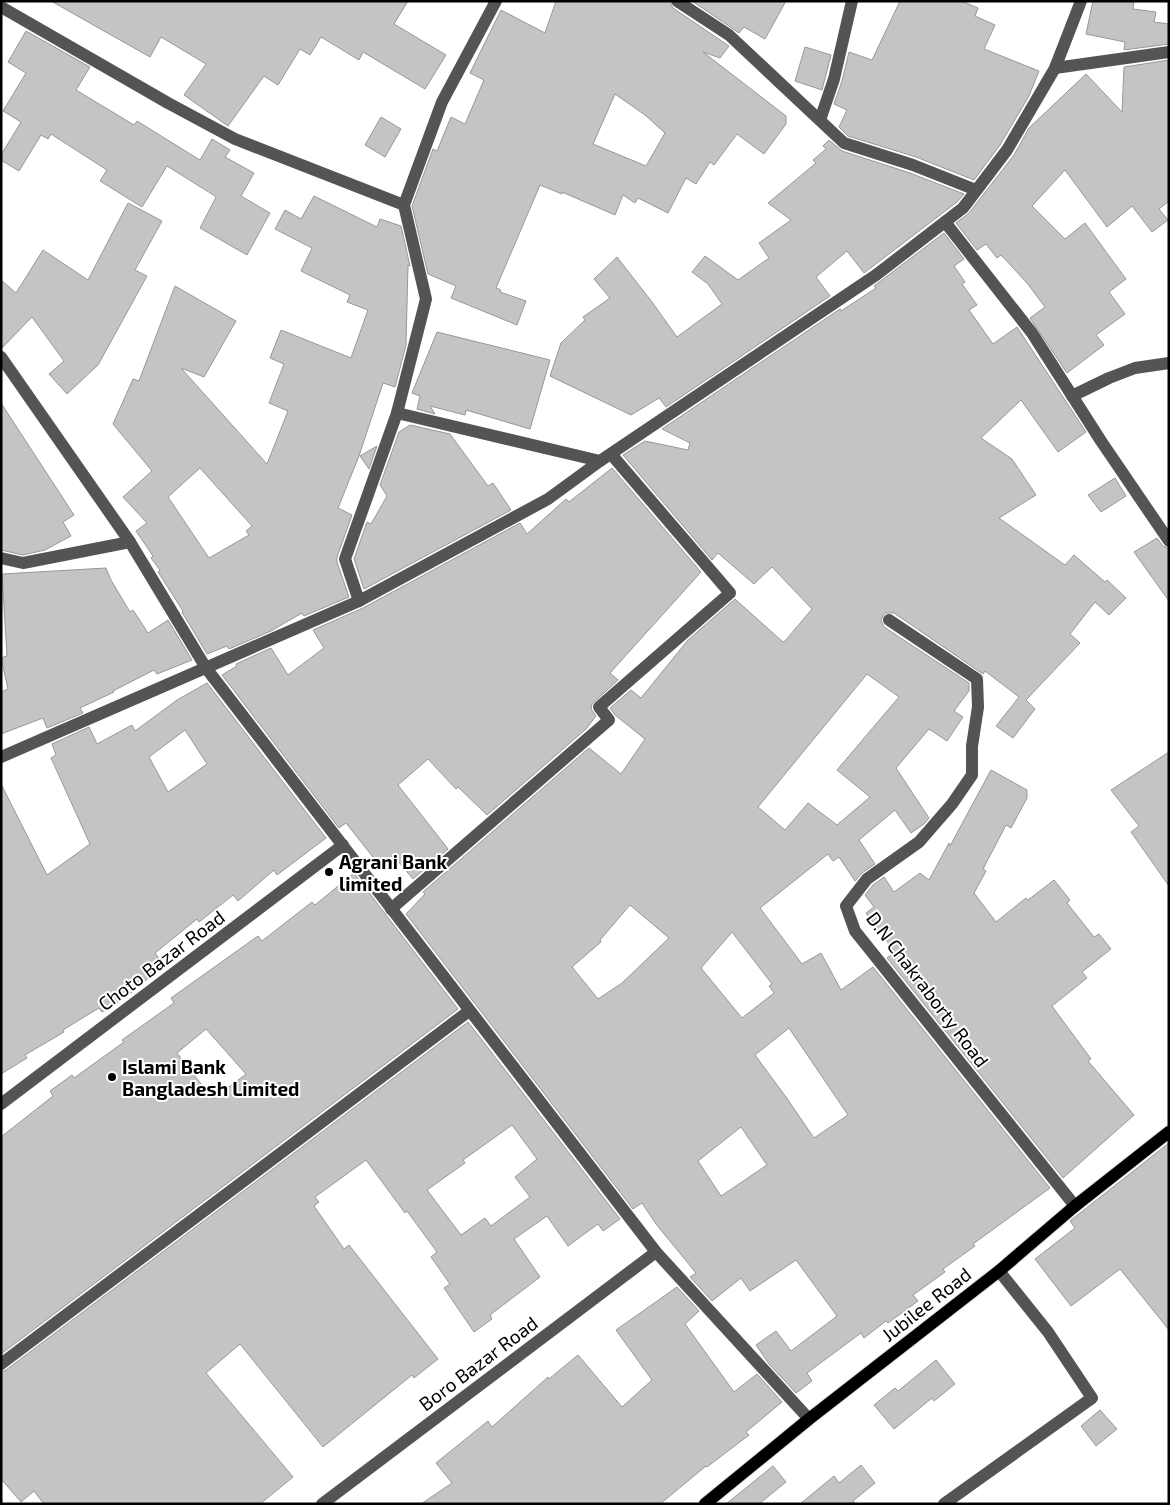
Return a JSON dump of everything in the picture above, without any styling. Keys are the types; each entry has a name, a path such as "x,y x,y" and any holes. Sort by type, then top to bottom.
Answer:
{"main road":[{"name":"Jubilee Road","path":"705,1504 1169,1132"}],"street":[{"path":"359,601 345,559 397,413 426,299 404,205 442,102 496,1"},
{"path":"677,1 729,35 844,143 913,165 976,190"},
{"path":"820,120 834,79 852,1"},
{"path":"1,757 359,601 548,499 876,275 963,208 1007,150 1055,68 1081,1"},
{"path":"1,6 168,103 235,139 404,205"},
{"path":"1055,68 1169,52"},
{"path":"945,222 1032,334 1169,541"},
{"path":"1,357 130,542 206,668 656,1252 809,1419"},
{"path":"1072,396 1135,368 1169,362"},
{"path":"391,910 609,720 599,707 730,593 606,458 397,413"},
{"path":"1,558 23,563 130,542"},
{"name":"D.N Chakraborty Road","path":"889,620 977,679 978,707 972,746 972,775 952,804 919,842 867,879 846,906 855,931 1075,1206"},
{"name":"Choto Bazar Road","path":"1,1104 343,846"},
{"path":"1,1364 469,1011"},
{"name":"Boro Bazar Road","path":"322,1504 656,1252"},
{"path":"944,1504 1092,1398 1048,1332 998,1271"}],"building":[{"path":"51,1 408,1 394,24 446,55 425,89 363,52 359,60 321,37 310,55 300,49 278,85 264,76 228,126 184,95 206,64 161,37 150,57"},
{"path":"556,1 669,1 673,8 729,46 720,58 703,52 786,116 786,124 764,154 737,134 714,165 710,162 696,184 686,178 668,213 638,198 635,203 623,195 615,215 562,192 562,194 540,185 496,288 501,290 500,292 526,301 517,325 451,298 456,286 428,274 412,206 433,149 437,151 451,117 465,124 484,80 470,73 501,10 545,33","holes":["615,94 645,115 665,133 646,166 593,144"]},
{"path":"692,1 786,1 765,39 744,27 739,33"},
{"path":"900,1 961,1 978,8 975,16 995,25 984,49 1039,71 1029,96 1000,145 974,180 916,157 848,136 839,127 847,110 834,104 849,52 872,60"},
{"path":"1093,1 1134,1 1133,9 1156,12 1154,22 1169,24 1169,44 1124,50 1125,42 1086,34"},
{"path":"26,31 90,67 76,90 134,125 137,121 200,160 212,139 230,150 225,157 254,173 241,196 270,213 247,255 200,228 216,197 167,166 142,207 100,181 107,170 51,134 48,139 41,135 19,171 1,160 1,155 21,122 3,111 26,73 8,62"},
{"path":"805,47 831,55 822,90 795,81"},
{"path":"1169,60 1169,201 1159,209 1168,220 1152,232 1132,206 1107,227 1065,170 1032,206 1065,239 1085,223 1126,279 1109,292 1125,314 1096,335 1104,345 1067,373 1030,318 1045,307 1027,283 1001,255 997,258 986,244 977,250 956,223 969,213 1014,155 1029,128 1086,74 1122,112 1124,67"},
{"path":"381,117 401,129 385,157 365,145"},
{"path":"829,140 842,151 910,173 964,194 957,202 864,273 847,251 816,277 830,296 666,407 659,398 631,415 550,376 561,343 585,320 583,317 610,298 594,279 617,257 677,337 722,304 708,284 692,272 705,256 738,280 769,258 759,243 791,220 768,203 816,163 813,160 826,149 823,146"},
{"path":"314,196 377,227 380,219 401,226 410,266 408,265 406,345 395,387 383,383 359,456 338,508 352,515 337,557 349,597 304,616 302,613 271,631 229,649 227,646 207,654 158,572 160,570 151,558 153,556 136,531 147,523 123,497 152,471 113,424 133,379 139,381 175,286 236,321 204,377 181,368 267,464 288,411 269,403 284,364 270,358 281,330 351,358 368,310 347,302 350,295 301,271 312,248 275,229 285,210 301,219","holes":["200,468 252,526 246,531 249,535 209,558 168,497"]},
{"path":"128,203 162,221 135,270 147,276 98,365 67,394 49,374 64,361 32,317 1,349 1,280 16,293 43,250 88,280"},
{"path":"944,233 964,259 954,266 965,282 962,284 977,305 969,310 993,344 1017,327 1086,432 1058,452 1021,400 981,438 1012,459 1036,495 999,518 1065,565 1074,555 1105,582 1107,580 1126,598 1109,615 1095,602 1070,634 1080,643 1026,700 1035,709 1013,738 996,726 1019,697 985,671 983,674 894,613 885,613 881,620 884,627 969,683 969,691 954,711 963,717 947,741 929,729 896,768 929,818 911,833 895,810 859,840 875,864 862,873 855,881 839,857 833,861 828,854 760,908 802,964 821,953 841,990 873,967 1050,1188 973,1244 975,1246 943,1269 945,1272 913,1295 918,1301 888,1323 886,1321 864,1338 861,1333 807,1373 812,1381 796,1393 769,1364 756,1345 776,1331 791,1351 837,1316 796,1260 750,1291 741,1278 712,1301 690,1277 696,1273 656,1224 642,1203 633,1209 406,914 425,894 423,892 589,748 621,774 645,739 615,715 610,708 631,690 641,698 688,640 735,599 783,642 812,609 772,567 754,584 718,553 712,560 623,455 645,441 688,450 690,443 662,429 840,309 841,311 876,288 874,286","holes":["867,674 899,697 837,770 870,797 837,825 808,803 785,830 758,807","630,905 669,938 622,983 598,999 572,967 601,942 600,940","732,932 772,984 769,986 774,993 742,1018 701,968","789,1028 848,1115 814,1138 755,1055","741,1127 767,1165 721,1196 698,1161"]},
{"path":"437,332 550,360 530,429 466,410 465,415 430,406 435,414 417,409 420,396 412,393"},
{"path":"1,403 74,515 63,522 71,536 45,550 23,555 1,550"},
{"path":"410,425 450,434 488,486 493,483 511,510 364,589 354,559 367,522 371,524 387,496 380,485 399,432"},
{"path":"377,446 369,469 360,456"},
{"path":"612,468 701,572 610,673 618,680 592,704 591,709 596,716 586,729 487,815 458,787 456,789 428,759 398,785 448,849 413,879 393,855 380,866 346,823 339,828 222,675 237,666 236,664 271,648 288,675 324,648 313,630 363,608 520,523 527,534 566,499 569,502"},
{"path":"1115,478 1126,496 1101,512 1088,495"},
{"path":"1157,538 1163,546 1169,549 1169,601 1134,552"},
{"path":"106,568 130,612 133,610 148,633 168,620 192,660 157,674 154,670 80,708 83,713 47,728 43,718 1,734 1,692 8,689 1,658 7,656 2,574"},
{"path":"207,683 326,838 277,875 274,870 238,901 233,895 199,922 197,919 155,953 164,965 126,997 102,1012 99,1008 63,1030 64,1032 25,1055 27,1058 1,1074 1,784 47,875 90,844 51,758 56,755 52,744 89,727 97,744 132,725 135,731 177,700","holes":["185,730 207,764 168,792 149,757"]},
{"path":"1169,752 1169,886 1131,832 1139,826 1111,790"},
{"path":"991,770 1027,790 1027,798 1011,828 1006,825 983,869 986,871 974,893 996,922 1026,898 1028,900 1054,880 1070,900 1067,903 1094,937 1099,934 1111,949 1082,972 1087,978 1052,1006 1091,1059 1088,1061 1134,1115 1063,1178 887,958 895,952 866,913 874,907 865,895 873,885 884,877 894,892 920,873 929,880 949,843 950,846"},
{"path":"354,873 458,1009 1,1354 1,1137 53,1096 50,1091 72,1075 74,1078 124,1042 122,1040 174,1003 171,998 258,936 262,941 312,902 315,905","holes":["206,1029 246,1074 213,1099 177,1053"]},
{"path":"468,1022 620,1219 603,1231 598,1224 568,1246 547,1216 514,1239 540,1277 490,1315 492,1319 474,1332 444,1288 450,1284 431,1257 437,1252 407,1211 405,1213 366,1160 315,1197 319,1202 314,1206 344,1249 349,1245 438,1359 414,1378 412,1375 323,1447 240,1344 206,1373 293,1477 260,1504 44,1504 34,1491 21,1502 1,1479 1,1372","holes":["512,1125 537,1159 515,1177 530,1197 491,1226 485,1218 461,1235 427,1190 465,1163 463,1160"]},
{"path":"1169,1143 1169,1330 1120,1269 1071,1306 1035,1259 1075,1228 1070,1221"},
{"path":"677,1287 699,1311 685,1324 734,1392 757,1374 782,1402 746,1432 749,1435 706,1466 660,1504 421,1504 452,1483 436,1463 488,1421 492,1427 548,1377 549,1379 578,1355 622,1407 652,1380 616,1330"},
{"path":"936,1360 955,1384 934,1401 932,1398 894,1429 874,1405 895,1388 898,1391"},
{"path":"1100,1410 1117,1429 1096,1446 1081,1426"},
{"path":"861,1465 875,1483 853,1501 856,1504 800,1504 834,1476 839,1483"},
{"path":"773,1466 786,1482 759,1504 726,1504"}],"place":[{"name":"Agrani Bank limited","path":"329,872"},
{"name":"Islami Bank Bangladesh Limited","path":"112,1077"}]}
